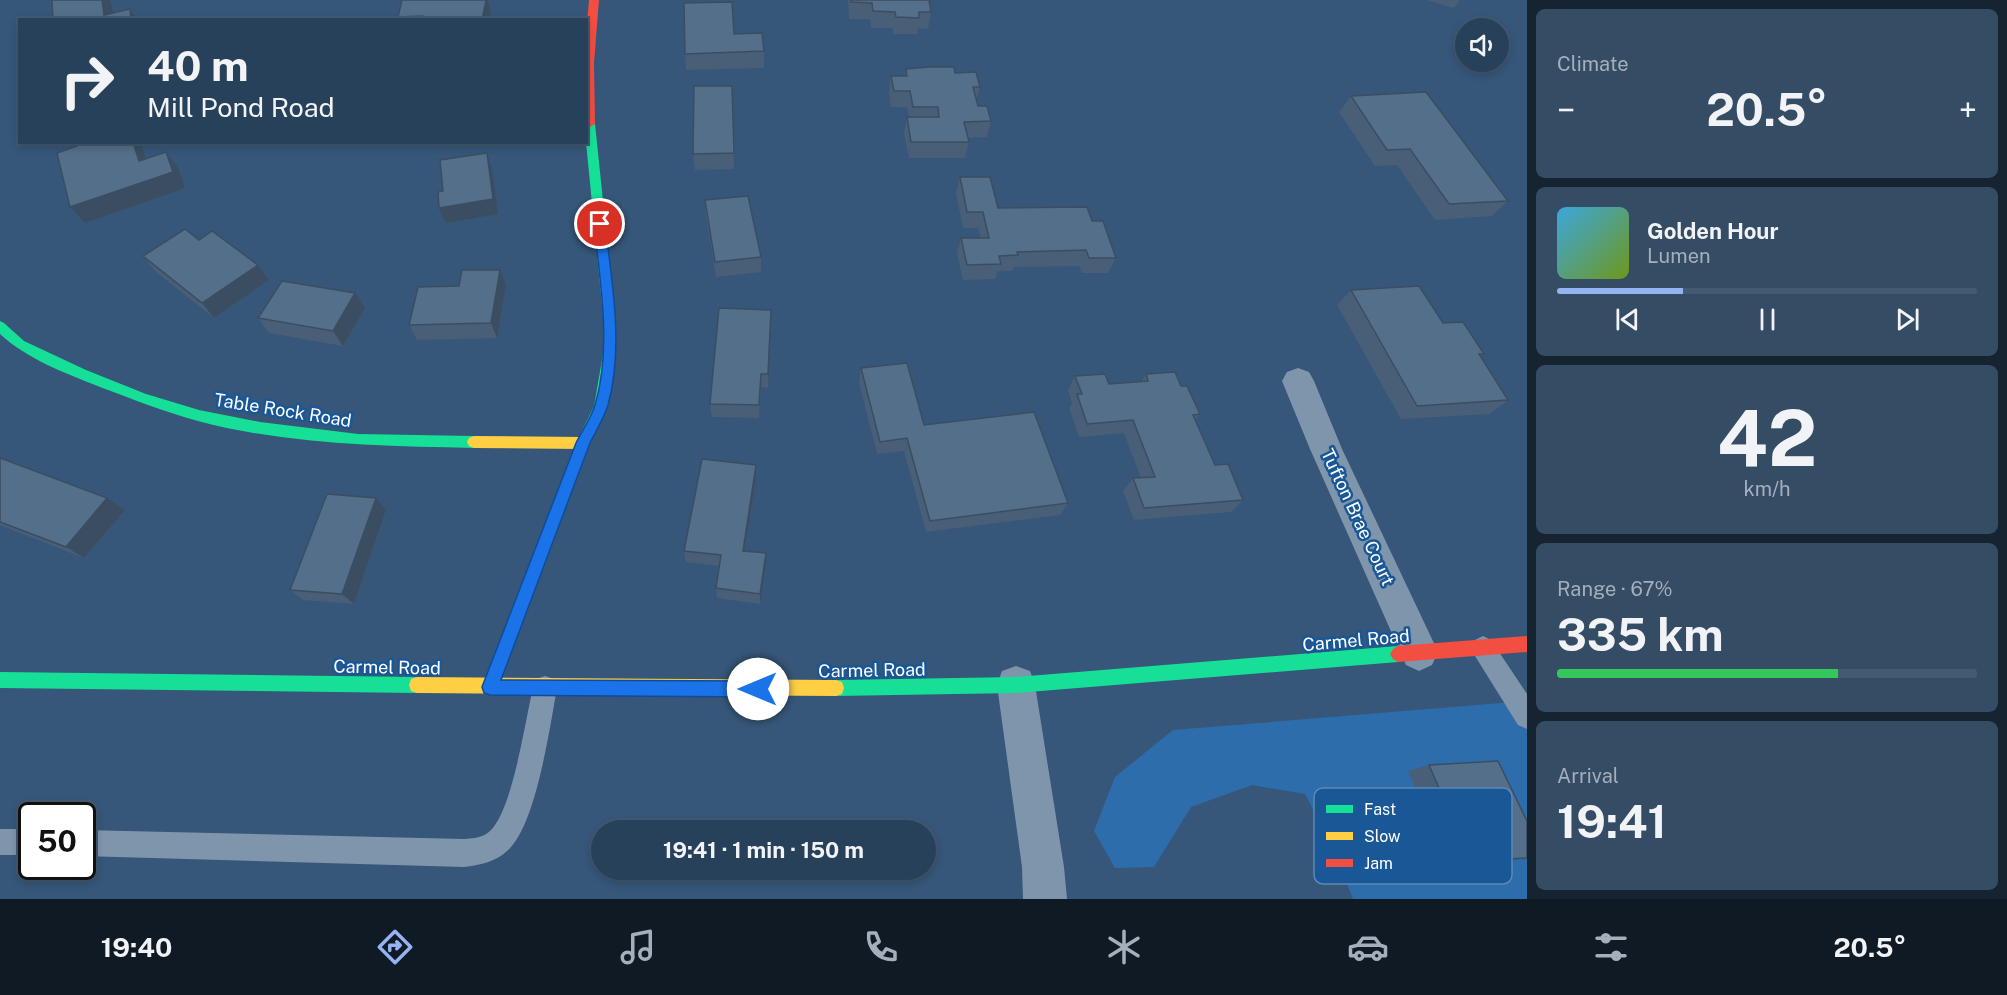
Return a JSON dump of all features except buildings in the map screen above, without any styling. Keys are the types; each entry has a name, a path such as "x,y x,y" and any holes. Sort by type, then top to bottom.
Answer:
{"street":[{"path":"490,687 583,443 601,406 609,354 609,316 590,132 589,63 594,0"},
{"name":"Table Rock Road","path":"0,326 20,345 81,374 143,399 199,416 260,428 358,440 583,443"},
{"name":"Tufton Brae Court","path":"1298,381 1326,449 1419,652"},
{"name":"Carmel Road","path":"0,680 782,689 1016,685 1527,644"},
{"path":"1016,685 1045,899"}],"lane":[{"path":"1484,648 1527,716"},
{"path":"96,843 464,853 489,850 504,837 512,821 545,687"},
{"path":"0,842 18,842"}],"shaded area":[{"path":"1527,701 1527,899 1353,899 1347,884 1512,884 1512,788 1314,788 1314,811 1305,794 1252,785 1191,807 1154,867 1115,868 1094,831 1115,777 1173,730"}],"traffic: fast":[{"path":"490,687 583,443 601,406 609,354 609,316 590,124"},
{"path":"0,326 20,345 81,374 143,398 199,416 260,428 358,440 474,442"},
{"path":"836,688 1016,685 1398,654"},
{"path":"0,680 417,685"}],"traffic: slow":[{"path":"474,442 583,443"},
{"path":"417,685 836,688"}],"traffic: jam":[{"path":"590,124 589,63 594,0"},
{"path":"1398,654 1527,644"}],"route":[{"path":"600,224 609,316 609,354 601,406 583,443 490,687 758,689"}]}
